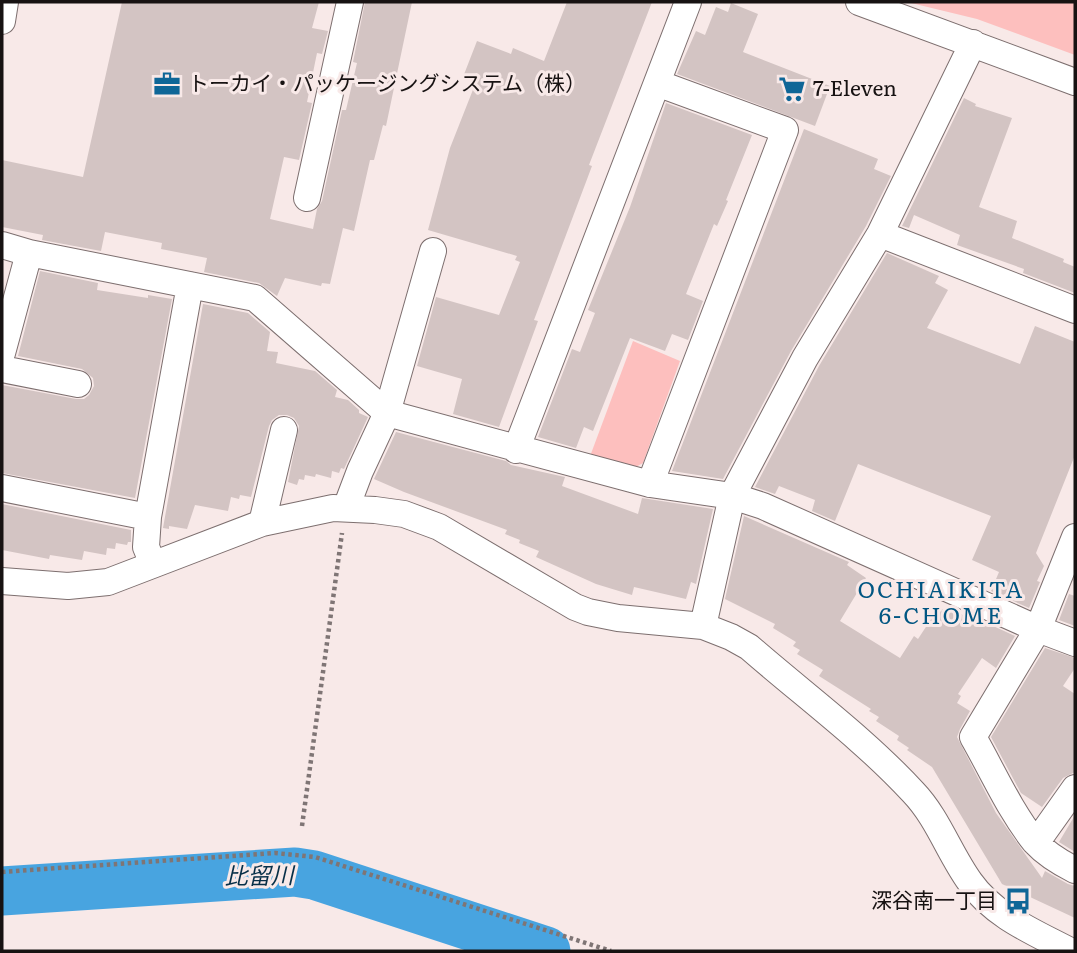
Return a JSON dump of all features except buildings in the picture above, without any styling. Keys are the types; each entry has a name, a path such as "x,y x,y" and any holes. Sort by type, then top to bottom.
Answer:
{"street":[{"path":"2,21 5,2"},
{"path":"307,198 350,2"},
{"path":"516,450 688,2"},
{"path":"859,2 1075,82"},
{"path":"702,626 732,496 805,358 880,234 973,43"},
{"path":"650,484 785,130 657,83"},
{"path":"880,234 1075,310"},
{"path":"2,245 29,253 255,298 387,413 650,484 732,496 763,506 1075,643"},
{"path":"346,508 387,413 433,251"},
{"path":"2,353 29,253"},
{"path":"153,564 146,547 148,517 190,285"},
{"path":"2,369 78,384"},
{"path":"262,523 284,430"},
{"path":"2,488 148,517"},
{"path":"2,581 68,586 107,582 262,523 316,511 346,508 404,514 439,527 566,602 589,612 618,618 702,626 730,637 748,648 885,761 919,798 946,838 968,880 984,899 1004,916 1070,951"},
{"path":"1075,537 1038,629 973,737 1005,795 1036,842 1057,861 1075,870"},
{"path":"1036,842 1075,788"}],"path":[{"path":"302,825 346,508"},
{"path":"2,872 275,853 295,854 315,857 611,951"}],"shaded area":[{"path":"907,2 1075,2 1075,55 977,19"},
{"path":"633,341 680,361 643,463 632,469 589,459"}],"waterway":[{"name":"比留川","path":"2,891 295,872 314,875 546,951"}],"place":[{"name":"トーカイ・パッケージングシステム（株）","path":"167,84"},
{"name":"7-Eleven","path":"792,89"},
{"name":"深谷南一丁目","path":"1018,901"}],"district":[{"name":"OCHIAIKITA 6-CHOME","path":"941,603"}]}
